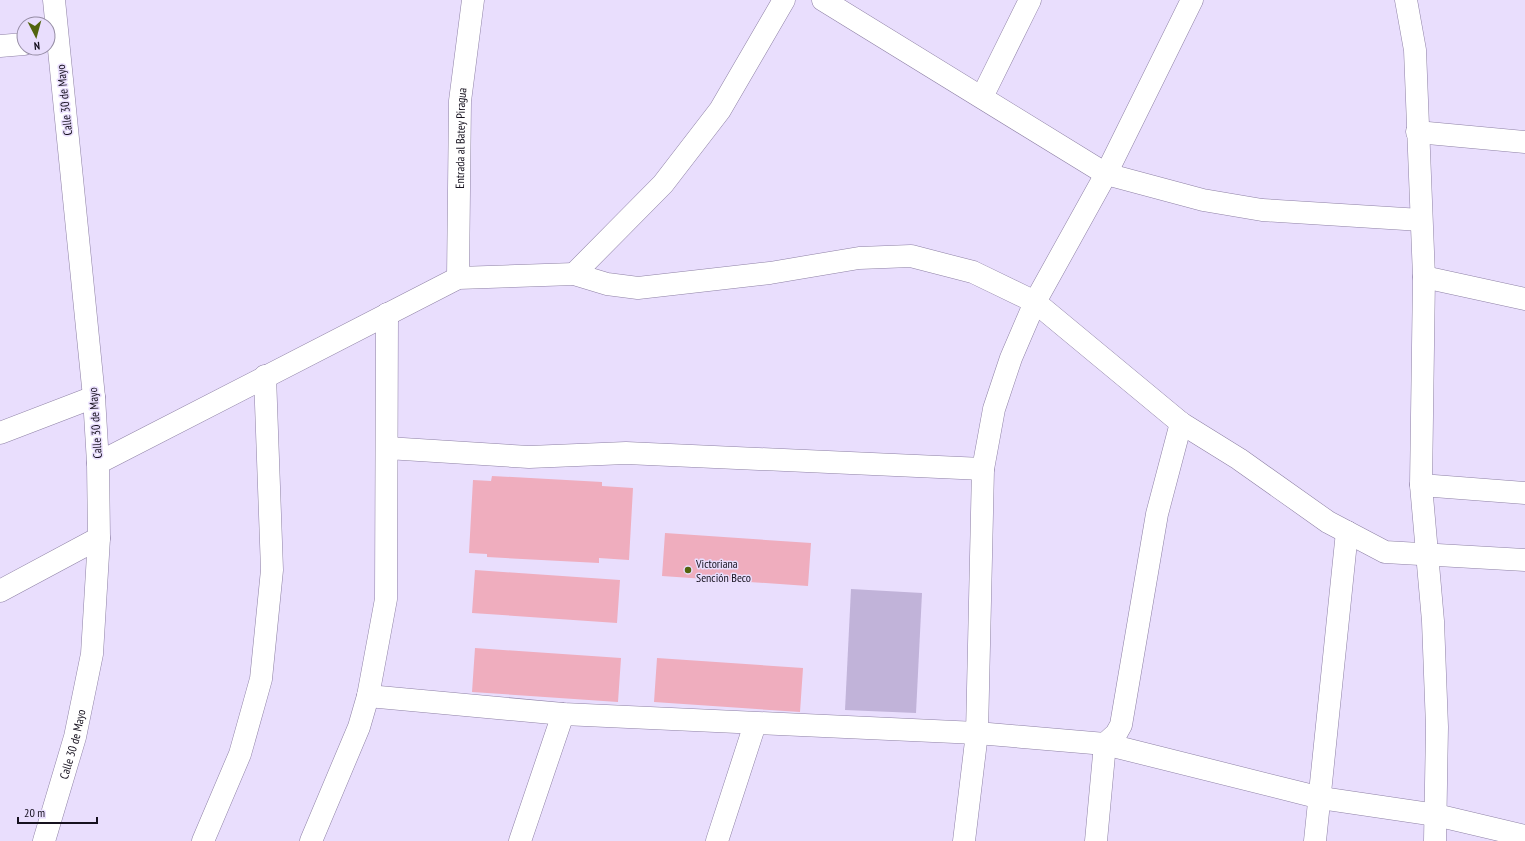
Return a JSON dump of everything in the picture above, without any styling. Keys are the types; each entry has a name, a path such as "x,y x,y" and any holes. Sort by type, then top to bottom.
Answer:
{"street":[{"name":"Calle 30 de Mayo","path":"54,0 54,16"},
{"name":"Entrada al Batey Piragua","path":"458,278 460,101 473,0"},
{"path":"574,274 668,178 720,110 784,0"},
{"path":"823,0 1106,174 1204,200 1262,210 1421,220"},
{"path":"982,97 1030,0"},
{"path":"964,841 976,733 983,469 994,409 1011,358 1035,302 1106,174 1192,0"},
{"path":"1406,0 1415,50 1417,132 1424,277 1421,485 1433,621 1437,727 1435,841"},
{"path":"0,46 16,45"},
{"name":"Calle 30 de Mayo","path":"44,841 75,737 92,654 99,538 98,463 94,397 55,56"},
{"path":"1417,132 1525,142"},
{"path":"98,463 458,278 574,274 607,284 638,288 770,274 860,258 911,256 973,272 1035,302 1181,423 1240,459 1328,522 1385,552 1427,556 1525,560"},
{"path":"1424,277 1525,299"},
{"path":"311,841 359,727 368,696 386,599 387,314"},
{"path":"203,841 240,754 261,679 272,570 265,376"},
{"path":"0,433 94,397"},
{"path":"1096,841 1105,744 1116,734 1121,725 1157,514 1181,423"},
{"path":"387,448 529,456 626,453 983,469"},
{"path":"1421,485 1525,493"},
{"path":"1315,841 1347,532"},
{"path":"0,591 99,538"},
{"path":"368,696 563,714 976,733 1105,744 1320,798 1436,815 1525,836"},
{"path":"520,841 563,714"},
{"path":"717,841 755,724"}],"shaded area":[{"path":"851,589 922,593 916,713 845,710"}],"building":[{"path":"492,476 602,482 602,486 633,488 629,560 599,558 599,563 487,557 487,554 469,553 473,480 491,481"},
{"path":"665,533 811,543 808,586 662,576"},
{"path":"475,570 620,580 617,623 472,613"},
{"path":"475,648 621,658 618,702 472,692"},
{"path":"657,658 803,668 800,712 654,702"}],"place":[{"name":"Victoriana Sención Beco","path":"688,570"}]}
